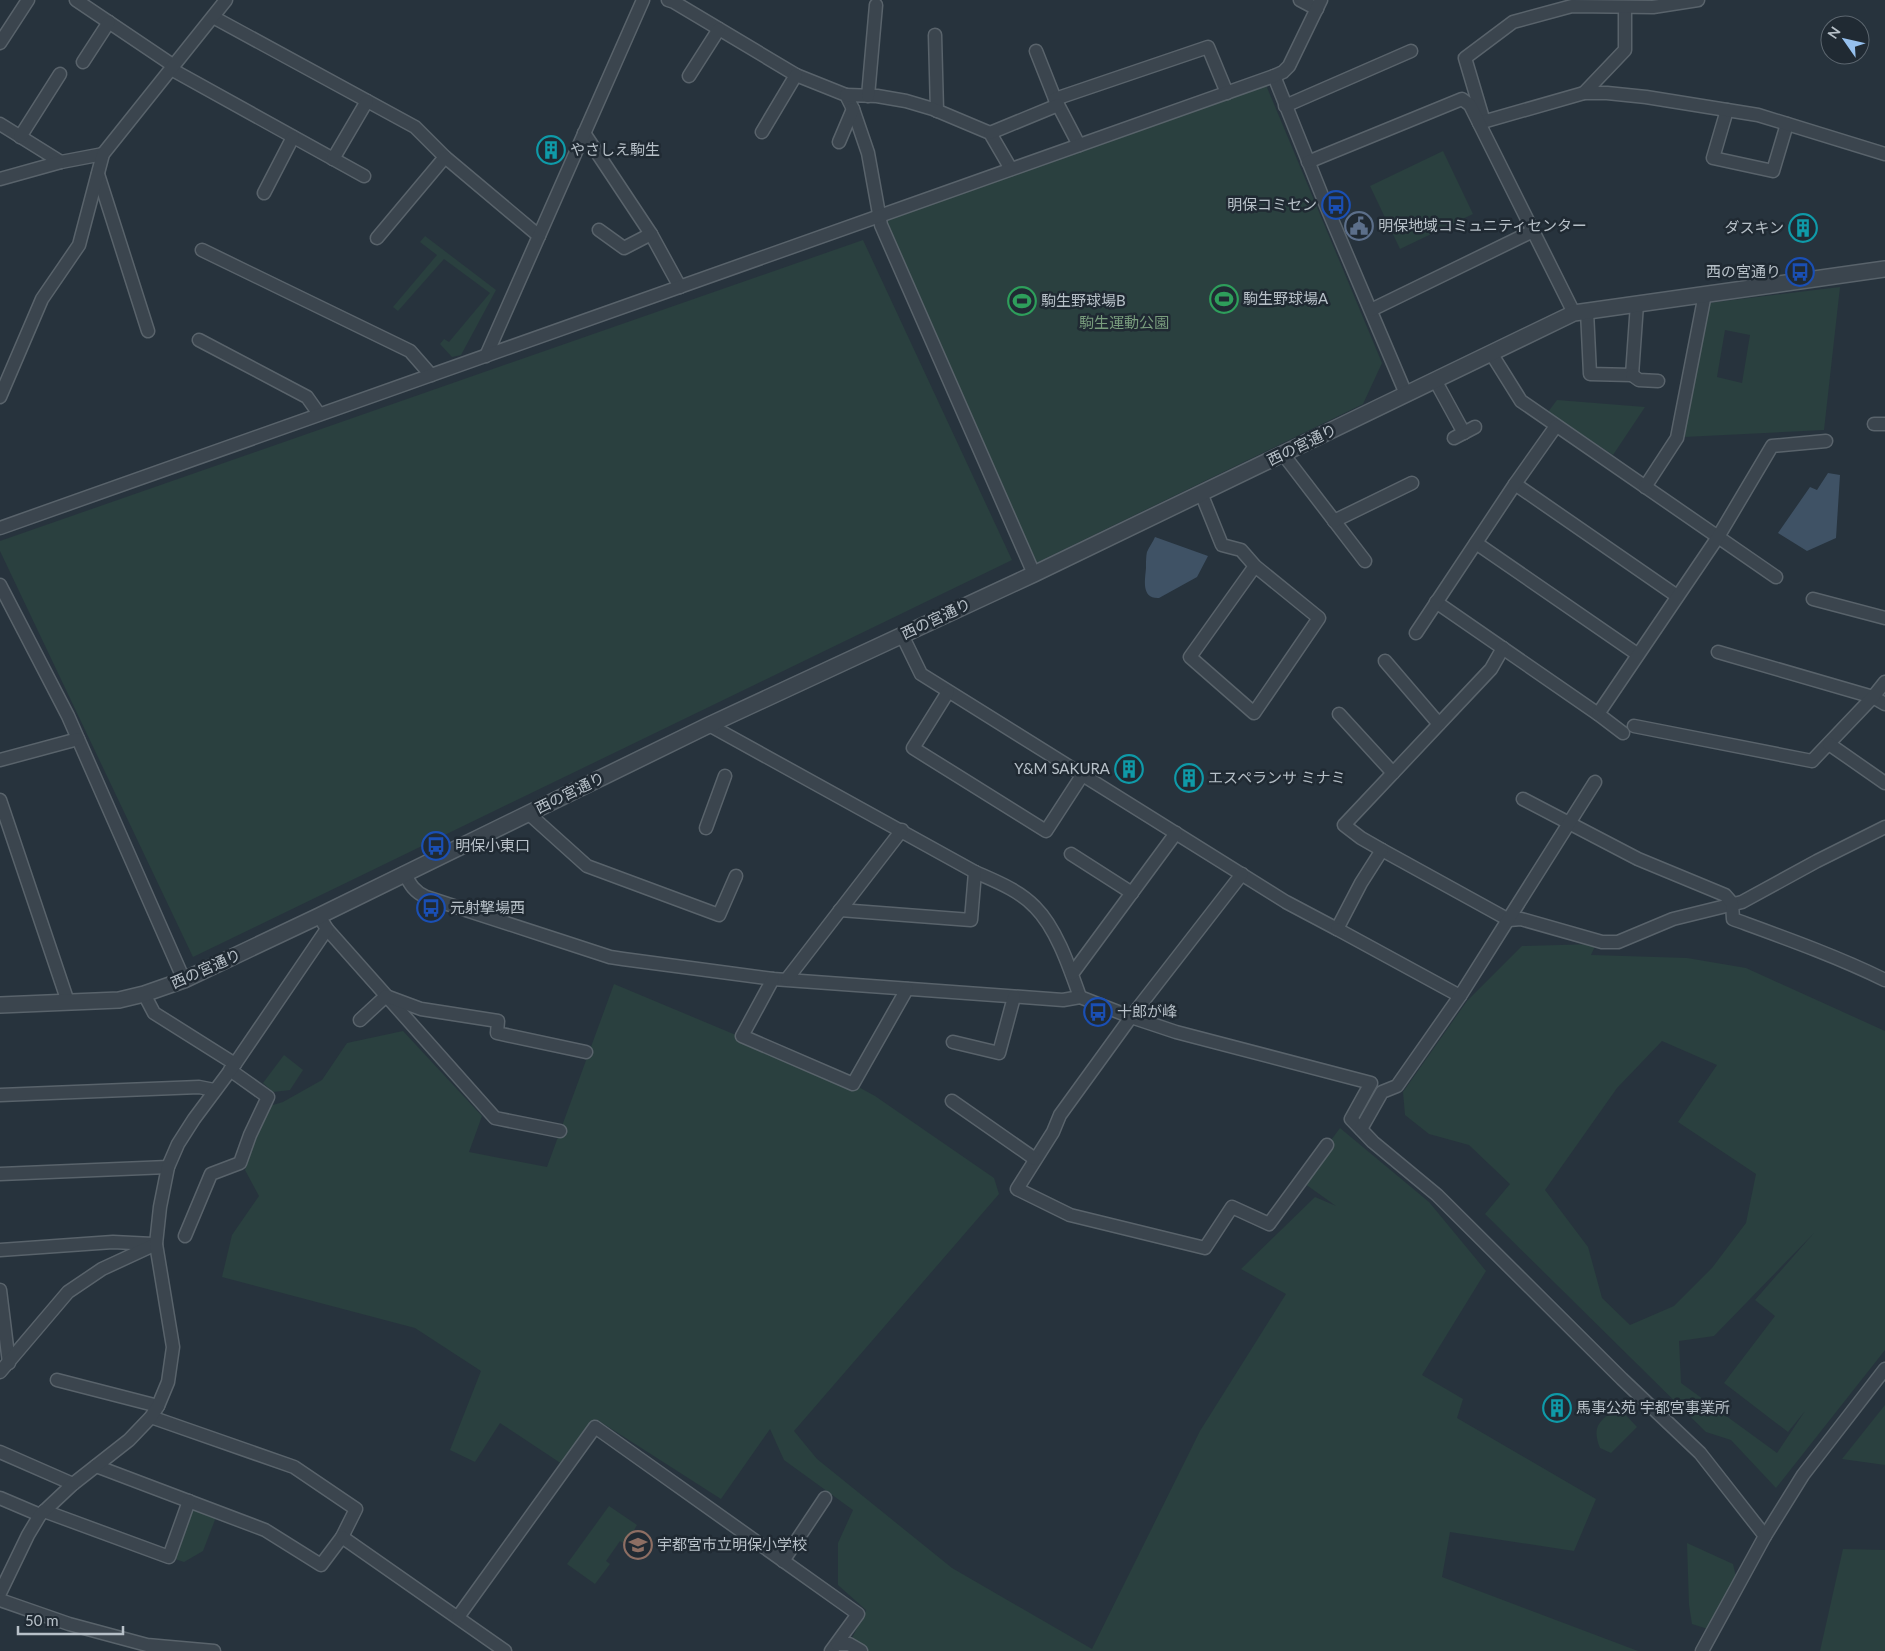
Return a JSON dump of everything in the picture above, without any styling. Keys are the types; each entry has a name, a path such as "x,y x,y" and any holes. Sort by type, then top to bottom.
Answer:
{"street":[{"path":"0,44 28,0"},
{"path":"76,0 172,68 364,176"},
{"path":"0,397 42,298 78,245 103,154 226,0"},
{"path":"486,356 642,0"},
{"path":"668,0 796,75 846,95 906,100 990,133 1011,169"},
{"path":"0,528 1274,76 1283,72 1289,66 1319,4 1300,0"},
{"path":"1481,123 1465,58 1513,22 1572,6 1653,7 1698,0"},
{"path":"868,96 876,5"},
{"path":"1584,93 1625,50 1626,6"},
{"path":"213,17 415,127 445,157 539,236"},
{"path":"82,62 109,22"},
{"path":"689,76 719,29"},
{"path":"935,35 936,111"},
{"path":"990,133 1056,102 1208,47 1227,93"},
{"path":"1036,51 1056,102 1079,145"},
{"path":"1285,106 1411,51"},
{"path":"20,137 60,74"},
{"path":"762,132 796,75"},
{"path":"1274,76 1308,162 1406,394"},
{"path":"1481,123 1584,93 1607,93 1646,97 1758,115 1885,154"},
{"path":"846,95 868,153 881,225 1034,574"},
{"path":"1308,162 1462,98 1470,105 1481,123 1533,231 1581,312 1590,374 1632,376 1639,380 1658,381"},
{"path":"333,159 367,101"},
{"path":"839,142 853,110"},
{"path":"1727,110 1713,158 1773,171 1787,124"},
{"path":"0,124 61,162"},
{"path":"584,133 650,234 680,287"},
{"path":"264,193 293,137"},
{"path":"0,179 61,162 103,154"},
{"path":"376,238 445,157"},
{"path":"98,174 148,331"},
{"path":"599,230 624,248 650,234"},
{"path":"1371,310 1533,231"},
{"path":"202,250 410,351 431,375"},
{"name":"西の宮通り","path":"0,1005 119,1000 144,994 184,980 323,922 404,873 709,725 1034,574 1491,353 1581,312 1885,269"},
{"path":"1645,487 1678,438 1705,294"},
{"path":"1632,376 1637,304"},
{"path":"199,340 307,397 319,414"},
{"path":"1491,353 1521,401 1776,577"},
{"path":"1435,380 1464,432"},
{"path":"1416,633 1556,426"},
{"path":"1598,714 1718,537 1772,446 1826,441"},
{"path":"1283,454 1366,561"},
{"path":"1334,520 1412,483"},
{"path":"1515,484 1677,596"},
{"path":"1201,493 1222,545 1241,550 1255,566 1319,618 1254,713 1190,657 1255,566"},
{"path":"1476,543 1637,654"},
{"path":"0,585 68,716 184,980"},
{"path":"1813,599 1885,618"},
{"path":"1436,602 1623,733"},
{"path":"902,635 921,674 948,692 1083,774 1286,902 1460,996"},
{"path":"1503,648 1490,669 1344,825 1361,838 1509,920 1521,919 1602,942 1618,942 1673,919 1742,902 1885,827"},
{"path":"1718,652 1873,697 1885,704"},
{"path":"1385,661 1439,724"},
{"path":"1634,726 1812,761 1885,682"},
{"path":"948,692 913,748 1046,831 1083,774"},
{"path":"1339,714 1393,773"},
{"path":"709,725 975,872 1011,889 1035,907 1051,928 1072,974 1080,997"},
{"path":"0,760 78,739"},
{"path":"1829,744 1885,783"},
{"path":"706,828 725,776"},
{"path":"1361,1129 1382,1092 1398,1086 1460,996 1595,782"},
{"path":"1523,799 1638,859 1725,895 1732,903 1733,920 1802,944 1885,980"},
{"path":"0,800 68,1002"},
{"path":"528,813 587,866 719,915 736,876"},
{"path":"787,979 902,830"},
{"path":"1072,974 1176,833"},
{"path":"1338,929 1361,882 1382,850"},
{"path":"1070,854 1132,893"},
{"path":"840,910 971,920 975,872"},
{"path":"404,873 412,888 418,894 610,956 773,979 1063,1000 1080,997 1176,1032 1371,1084 1382,1092"},
{"path":"1242,874 1131,1017 1060,1115 1017,1188 1070,1215 1205,1248 1232,1207 1269,1224 1327,1145"},
{"path":"0,1593 28,1535 42,1513 73,1484 129,1440 154,1412 168,1382 173,1347 156,1244 160,1207 168,1167 178,1144 214,1090 233,1067 323,922 386,996 496,1118 560,1131"},
{"path":"773,979 742,1036 854,1084 907,989"},
{"path":"144,994 154,1013 233,1067 268,1097 250,1135 240,1164 211,1174 185,1236"},
{"path":"360,1020 386,996"},
{"path":"386,996 421,1008 498,1021 497,1033 586,1052"},
{"path":"953,1042 999,1053 1014,997"},
{"path":"1371,1084 1351,1119 1374,1142 1437,1194 1622,1379 1700,1453 1765,1536"},
{"path":"0,1095 198,1087 214,1090"},
{"path":"952,1102 1035,1159"},
{"path":"0,1174 168,1167"},
{"path":"0,1250 113,1242 156,1244"},
{"path":"5,1368 68,1292 102,1270 156,1244"},
{"path":"0,1290 5,1368"},
{"path":"1702,1651 1765,1536 1803,1475 1885,1369"},
{"path":"57,1380 154,1412 294,1467 356,1508 342,1537 321,1565 265,1530 96,1466"},
{"path":"458,1617 595,1427 858,1614 834,1647"},
{"path":"0,1452 73,1484"},
{"path":"0,1498 169,1557 189,1501"},
{"path":"783,1561 825,1498"},
{"path":"342,1537 505,1651"},
{"path":"0,1600 140,1647 214,1651"},
{"path":"834,1647 849,1644 861,1651"}],"green space":[{"name":"駒生運動公園","path":"1266,85 1382,363 1363,404 1036,563 884,220"},
{"path":"1443,151 1473,214 1400,249 1370,186"},
{"path":"425,236 496,290 461,355 452,357 440,344 444,339 449,342 490,293 444,259 398,311 393,307 437,255 420,242"},
{"path":"863,240 1012,560 193,957 0,551 0,541"},
{"path":"1840,287 1824,430 1684,437 1708,303","holes":["1725,330 1750,335 1742,383 1717,377"]},
{"path":"1557,400 1645,407 1613,455 1548,412"},
{"path":"1596,944 1591,955 1687,958 1746,968 1885,1031 1885,1350 1776,1488 1731,1440 1706,1432 1485,1214 1510,1184 1469,1145 1429,1134 1405,1115 1403,1092 1467,1001 1522,946","holes":["1662,1041 1717,1065 1678,1122 1756,1174 1746,1223 1712,1268 1674,1306 1630,1325 1602,1298 1588,1247 1545,1190 1617,1088","1814,1233 1755,1300 1775,1316 1724,1383 1788,1432 1805,1411 1777,1453 1681,1383 1679,1341 1714,1336"]},
{"path":"614,984 853,1084 875,1096 994,1178 999,1194 794,1431 817,1459 952,1568 1092,1649 1200,1431 1286,1294 1241,1269 1315,1197 1336,1206 1301,1181 1340,1128 1429,1202 1486,1271 1422,1375 1463,1399 1457,1418 1596,1499 1574,1551 1450,1532 1442,1577 1638,1651 861,1651 849,1644 866,1610 838,1585 838,1543 853,1510 784,1460 770,1429 721,1499 596,1419 562,1464 500,1423 475,1462 450,1450 481,1371 415,1328 222,1277 232,1235 259,1196 245,1170 266,1107 283,1102 322,1080 347,1043 403,1031 482,1116 469,1152 547,1167"},
{"path":"284,1055 303,1070 290,1090 273,1092 263,1083"},
{"path":"1885,1405 1885,1465 1842,1459"},
{"path":"1617,1406 1637,1427 1611,1453 1600,1448 1597,1440 1597,1428 1602,1420"},
{"path":"189,1501 218,1512 203,1551 184,1562 169,1557"},
{"path":"609,1506 637,1525 633,1532 645,1540 637,1552 620,1541 606,1561 610,1564 595,1584 567,1564"},
{"path":"1687,1543 1733,1564 1736,1577 1708,1629 1692,1624 1689,1605"},
{"path":"1843,1549 1885,1550 1885,1651 1820,1651"}],"water":[{"path":"1828,473 1840,475 1836,538 1807,551 1778,533 1810,487 1817,490"},
{"path":"1155,537 1208,556 1197,577 1159,598 1149,595 1145,588 1147,552"}],"place":[{"name":"やさしえ駒生","path":"551,150"},
{"name":"明保コミセン","path":"1336,205"},
{"name":"明保地域コミュニティセンター","path":"1359,226"},
{"name":"ダスキン","path":"1803,228"},
{"name":"西の宮通り","path":"1800,272"},
{"name":"駒生野球場A","path":"1224,299"},
{"name":"駒生野球場B","path":"1022,301"},
{"name":"Y&M SAKURA","path":"1129,769"},
{"name":"エスペランサ ミナミ","path":"1189,778"},
{"name":"明保小東口","path":"436,846"},
{"name":"元射撃場西","path":"431,908"},
{"name":"十郎が峰","path":"1098,1012"},
{"name":"馬事公苑 宇都宮事業所","path":"1557,1408"},
{"name":"宇都宮市立明保小学校","path":"638,1545"}]}
